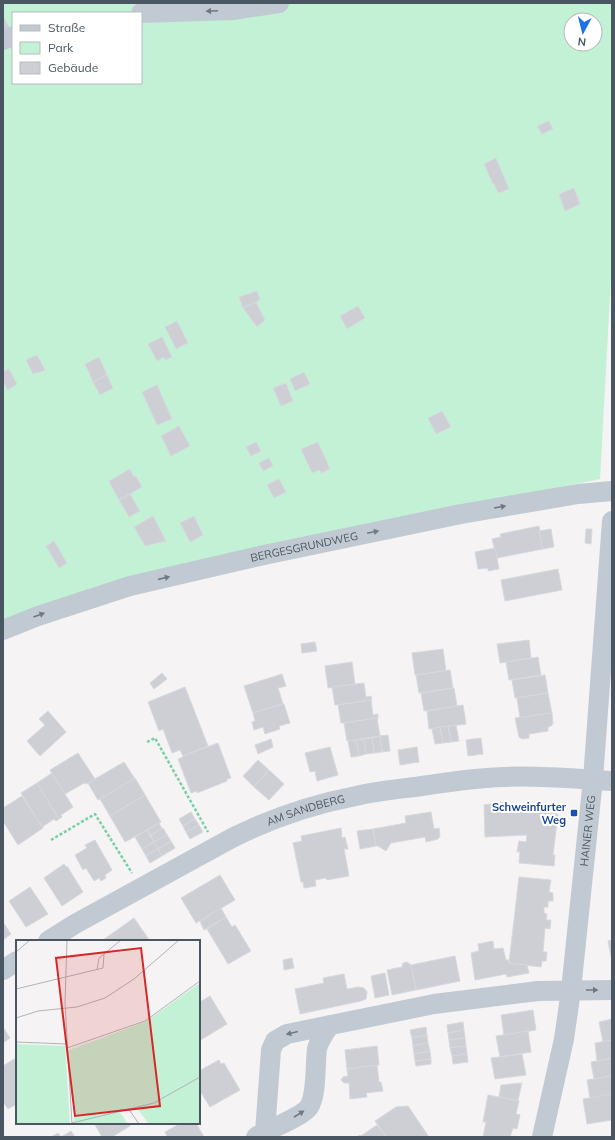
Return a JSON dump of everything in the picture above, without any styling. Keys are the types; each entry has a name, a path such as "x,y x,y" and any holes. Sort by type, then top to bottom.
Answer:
{"street":[{"path":"142,13 233,10 279,3"},
{"name":"BERGESGRUNDWEG","path":"3,630 38,616 130,586 264,555 461,514 578,494 612,491"},
{"name":"HAINER WEG","path":"542,1137 564,1039 602,780 612,521"},
{"name":"AM SANDBERG","path":"50,940 74,924 216,846 252,828 298,812 355,796 448,782 503,777 602,780"},
{"path":"3,970 16,962"},
{"path":"260,1134 271,1050 275,1041 287,1034 434,1004 538,991 612,990"},
{"path":"260,1134 300,1115 309,1107 313,1098 317,1047 330,1025"}],"path":[{"path":"147,742 156,738 216,846"},
{"path":"51,840 95,814 141,888"}],"green space":[{"path":"3,3 612,3 612,259 600,479 128,578 3,622"}],"building":[{"path":"3,16 9,27 3,30"},
{"path":"549,121 553,129 542,134 537,126"},
{"path":"496,158 509,189 498,193 484,164"},
{"path":"574,188 580,204 565,211 559,194"},
{"path":"257,291 260,300 243,308 239,297"},
{"path":"256,302 265,320 257,327 243,308"},
{"path":"358,306 365,318 347,329 340,316"},
{"path":"177,321 188,343 176,349 165,327"},
{"path":"162,337 172,357 165,360 164,357 157,361 148,344"},
{"path":"37,355 45,370 33,374 26,360"},
{"path":"99,357 107,375 93,382 85,364"},
{"path":"9,369 17,384 8,390 3,381 3,372"},
{"path":"304,372 310,384 295,391 290,379"},
{"path":"107,375 113,388 100,395 93,382"},
{"path":"286,383 293,401 281,406 273,388"},
{"path":"157,385 172,419 157,425 142,392"},
{"path":"442,411 451,427 436,434 428,418"},
{"path":"179,426 190,446 171,456 161,436"},
{"path":"256,442 261,451 251,456 246,447"},
{"path":"318,442 330,469 321,473 320,470 312,473 301,449"},
{"path":"269,458 273,466 263,471 259,463"},
{"path":"130,469 142,487 119,500 109,481"},
{"path":"279,479 286,492 274,498 267,485"},
{"path":"130,494 140,511 129,517 119,500"},
{"path":"153,516 166,541 145,546 134,527"},
{"path":"194,516 203,535 190,542 180,523"},
{"path":"539,526 543,549 497,558 492,539 501,537 500,534"},
{"path":"551,529 554,547 543,549 539,531"},
{"path":"586,529 592,529 591,544 585,543"},
{"path":"54,541 67,563 59,568 46,546"},
{"path":"495,548 499,569 488,571 488,568 478,569 475,552"},
{"path":"558,569 562,590 505,601 501,580"},
{"path":"529,640 531,658 500,663 497,644"},
{"path":"315,642 317,651 302,653 301,644"},
{"path":"443,649 446,671 415,675 412,653"},
{"path":"538,657 541,675 509,680 506,662"},
{"path":"352,662 355,684 328,688 325,666"},
{"path":"450,670 453,688 419,693 416,675"},
{"path":"162,673 167,679 154,689 150,683"},
{"path":"282,674 286,686 278,688 283,704 253,713 244,686"},
{"path":"545,675 548,693 515,698 512,680"},
{"path":"364,683 366,697 371,696 372,700 335,705 332,687"},
{"path":"185,687 208,746 183,756 180,750 172,753 163,729 159,731 148,702"},
{"path":"454,688 457,706 424,711 421,693"},
{"path":"548,693 552,713 520,718 517,698"},
{"path":"371,700 373,715 378,714 378,718 341,723 338,705"},
{"path":"284,704 290,723 279,726 280,729 265,734 263,727 254,730 252,722 255,721 253,713"},
{"path":"463,705 466,724 429,729 427,711"},
{"path":"48,711 66,732 40,756 27,741 45,725 39,719"},
{"path":"552,713 553,724 548,727 548,731 529,734 529,738 522,739 519,737 515,718"},
{"path":"377,718 380,736 347,741 344,723"},
{"path":"456,725 459,741 451,742 448,726"},
{"path":"448,726 451,742 443,743 440,727"},
{"path":"440,727 443,743 435,744 432,729"},
{"path":"388,735 390,751 382,752 380,736"},
{"path":"380,736 382,752 374,753 372,738"},
{"path":"372,738 374,753 366,754 364,739"},
{"path":"481,738 483,754 468,756 466,740"},
{"path":"271,739 273,747 258,754 255,745"},
{"path":"364,739 366,754 359,756 356,740"},
{"path":"356,740 359,756 351,757 348,741"},
{"path":"218,743 231,778 197,793 197,791 191,793 178,759"},
{"path":"330,747 338,775 317,781 315,771 310,772 305,753"},
{"path":"417,747 419,762 400,765 398,750"},
{"path":"78,753 95,779 86,784 84,783 65,794 50,770"},
{"path":"258,760 269,770 254,787 243,776"},
{"path":"124,762 135,779 98,800 88,783"},
{"path":"269,770 284,784 269,800 254,787"},
{"path":"52,773 73,807 61,815 62,817 59,819 37,783"},
{"path":"135,778 145,795 110,816 100,799"},
{"path":"37,783 59,819 56,821 54,819 42,827 21,793"},
{"path":"145,795 161,822 125,842 110,816"},
{"path":"22,796 43,828 18,845 3,821 3,808"},
{"path":"506,802 507,809 517,809 516,806 526,806 526,804 547,807 546,813 558,814 553,855 555,855 554,866 519,863 520,852 517,852 519,841 526,842 527,835 485,837 484,805"},
{"path":"191,812 195,819 183,826 179,819"},
{"path":"431,812 434,829 439,828 440,836 438,839 426,842 425,837 391,843 386,851 376,846 373,829 406,823 405,816"},
{"path":"195,819 199,825 186,832 183,826"},
{"path":"159,823 162,829 151,835 147,830"},
{"path":"199,825 203,832 190,839 186,832"},
{"path":"163,828 167,835 154,842 151,835"},
{"path":"341,828 342,838 345,837 348,849 344,849 349,876 327,880 326,878 315,880 316,886 304,888 303,882 301,882 293,843 302,841 301,836"},
{"path":"373,829 376,846 360,849 357,831"},
{"path":"147,830 154,842 142,849 135,837"},
{"path":"167,835 171,841 158,849 154,842"},
{"path":"95,840 112,870 105,875 106,878 101,881 99,878 94,881 86,868 83,870 75,855 87,848 85,845"},
{"path":"171,841 175,848 162,856 158,849"},
{"path":"154,842 158,849 146,856 142,849"},
{"path":"158,849 162,856 150,863 146,856"},
{"path":"64,864 66,867 67,866 83,892 62,906 44,878"},
{"path":"220,875 235,900 196,923 181,898"},
{"path":"519,877 551,880 549,892 553,893 553,901 548,901 548,907 544,907 544,913 547,914 546,920 551,920 550,929 545,928 543,952 547,952 546,961 542,961 541,967 509,963"},
{"path":"30,887 48,914 26,927 9,901"},
{"path":"221,908 226,917 204,930 200,921"},
{"path":"226,917 232,927 235,925 251,951 228,964 207,929"},
{"path":"134,918 149,940 103,940"},
{"path":"3,922 11,934 3,940"},
{"path":"612,940 612,956 611,957 608,941"},
{"path":"493,941 494,949 503,948 506,960 509,960 509,963 527,965 529,973 507,977 506,974 475,980 471,953 479,951 478,944"},
{"path":"455,956 460,981 416,990 411,965"},
{"path":"292,958 294,968 284,970 283,960"},
{"path":"407,962 411,965 416,990 392,995 387,970 402,967 403,963"},
{"path":"385,973 389,995 375,998 371,976"},
{"path":"344,974 347,989 358,987 364,988 367,992 366,999 300,1014 295,989 324,983 323,978"},
{"path":"210,996 227,1024 200,1040 200,1002"},
{"path":"533,1010 536,1030 504,1035 501,1015"},
{"path":"612,1019 612,1040 603,1042 599,1022"},
{"path":"463,1022 464,1030 448,1033 447,1025"},
{"path":"3,1027 10,1038 3,1043"},
{"path":"426,1027 427,1035 412,1038 410,1030"},
{"path":"464,1030 465,1038 449,1040 448,1033"},
{"path":"528,1031 531,1052 500,1057 496,1036"},
{"path":"427,1035 428,1043 413,1046 412,1038"},
{"path":"465,1038 466,1046 450,1048 449,1040"},
{"path":"612,1040 612,1058 597,1061 595,1043"},
{"path":"428,1043 430,1051 414,1054 413,1046"},
{"path":"377,1046 379,1065 347,1069 345,1050"},
{"path":"466,1046 467,1054 452,1056 450,1048"},
{"path":"430,1051 431,1059 415,1061 414,1054"},
{"path":"467,1054 468,1062 453,1064 452,1056"},
{"path":"522,1054 526,1075 495,1079 491,1058"},
{"path":"612,1058 612,1076 594,1079 591,1062"},
{"path":"14,1059 16,1062 16,1105 8,1109 3,1102 3,1066"},
{"path":"431,1059 431,1064 416,1066 415,1061"},
{"path":"219,1060 221,1064 224,1063 240,1090 210,1107 200,1091 200,1070"},
{"path":"377,1065 379,1082 381,1082 383,1091 366,1093 367,1097 350,1099 349,1083 344,1083 341,1080 343,1077 348,1076 347,1069"},
{"path":"612,1076 612,1094 590,1098 587,1080"},
{"path":"522,1083 519,1101 499,1097 501,1085"},
{"path":"612,1094 612,1120 587,1124 583,1099"},
{"path":"488,1095 519,1101 516,1114 520,1115 517,1129 513,1128 510,1137 483,1137 486,1122 483,1122"},
{"path":"408,1106 429,1137 386,1137 375,1121 396,1107"},
{"path":"95,1124 129,1124 130,1126 112,1137 102,1137"},
{"path":"179,1124 197,1124 204,1137 165,1137 167,1136 165,1132"},
{"path":"377,1125 386,1137 357,1137 360,1135 361,1136"},
{"path":"71,1131 75,1137 61,1137"},
{"path":"58,1133 61,1137 51,1137"}],"place":[{"name":"Schweinfurter Weg","path":"574,813"}]}
